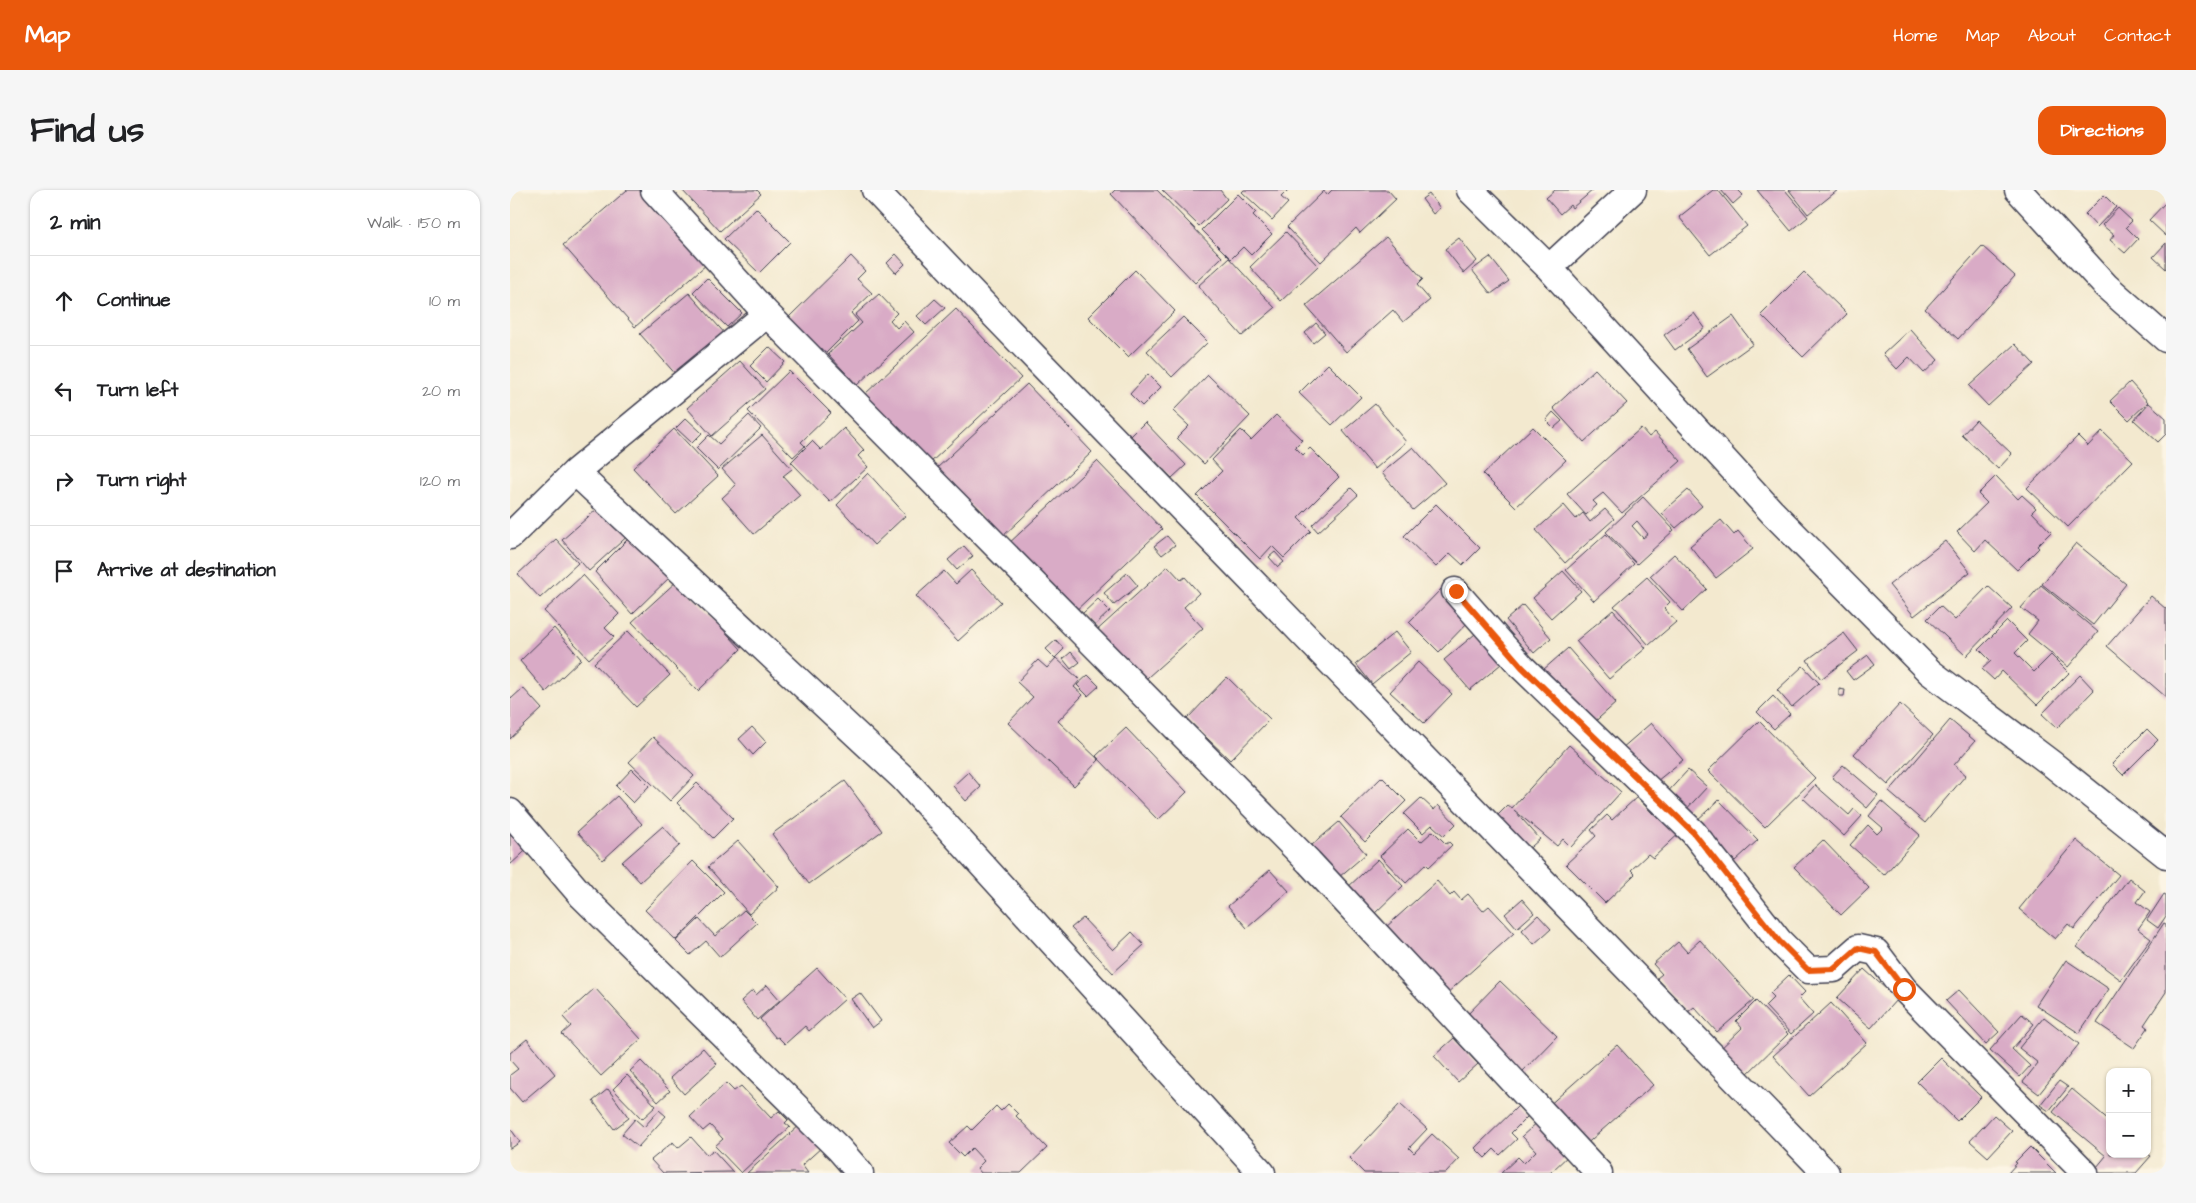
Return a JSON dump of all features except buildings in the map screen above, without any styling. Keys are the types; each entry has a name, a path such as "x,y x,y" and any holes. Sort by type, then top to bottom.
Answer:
{"street":[{"path":"654,190 767,314 1309,862 1599,1173"},
{"path":"876,190 1005,327 1826,1173"},
{"path":"1470,190 1549,268 1772,512 1930,672 2052,764 2166,855"},
{"path":"1549,268 1632,190"},
{"path":"2018,190 2106,286 2166,338"},
{"path":"510,536 575,472 767,314"},
{"path":"575,472 904,778 1262,1173"},
{"path":"1456,591 1522,667 1693,832 1779,941 1808,970 1834,969 1858,948 1876,952 1904,989 2085,1173"},
{"path":"510,812 582,896 839,1149 860,1173"}],"route":[{"path":"1456,591 1522,667 1693,832 1779,941 1808,970 1834,969 1858,948 1876,952 1904,989"}]}
